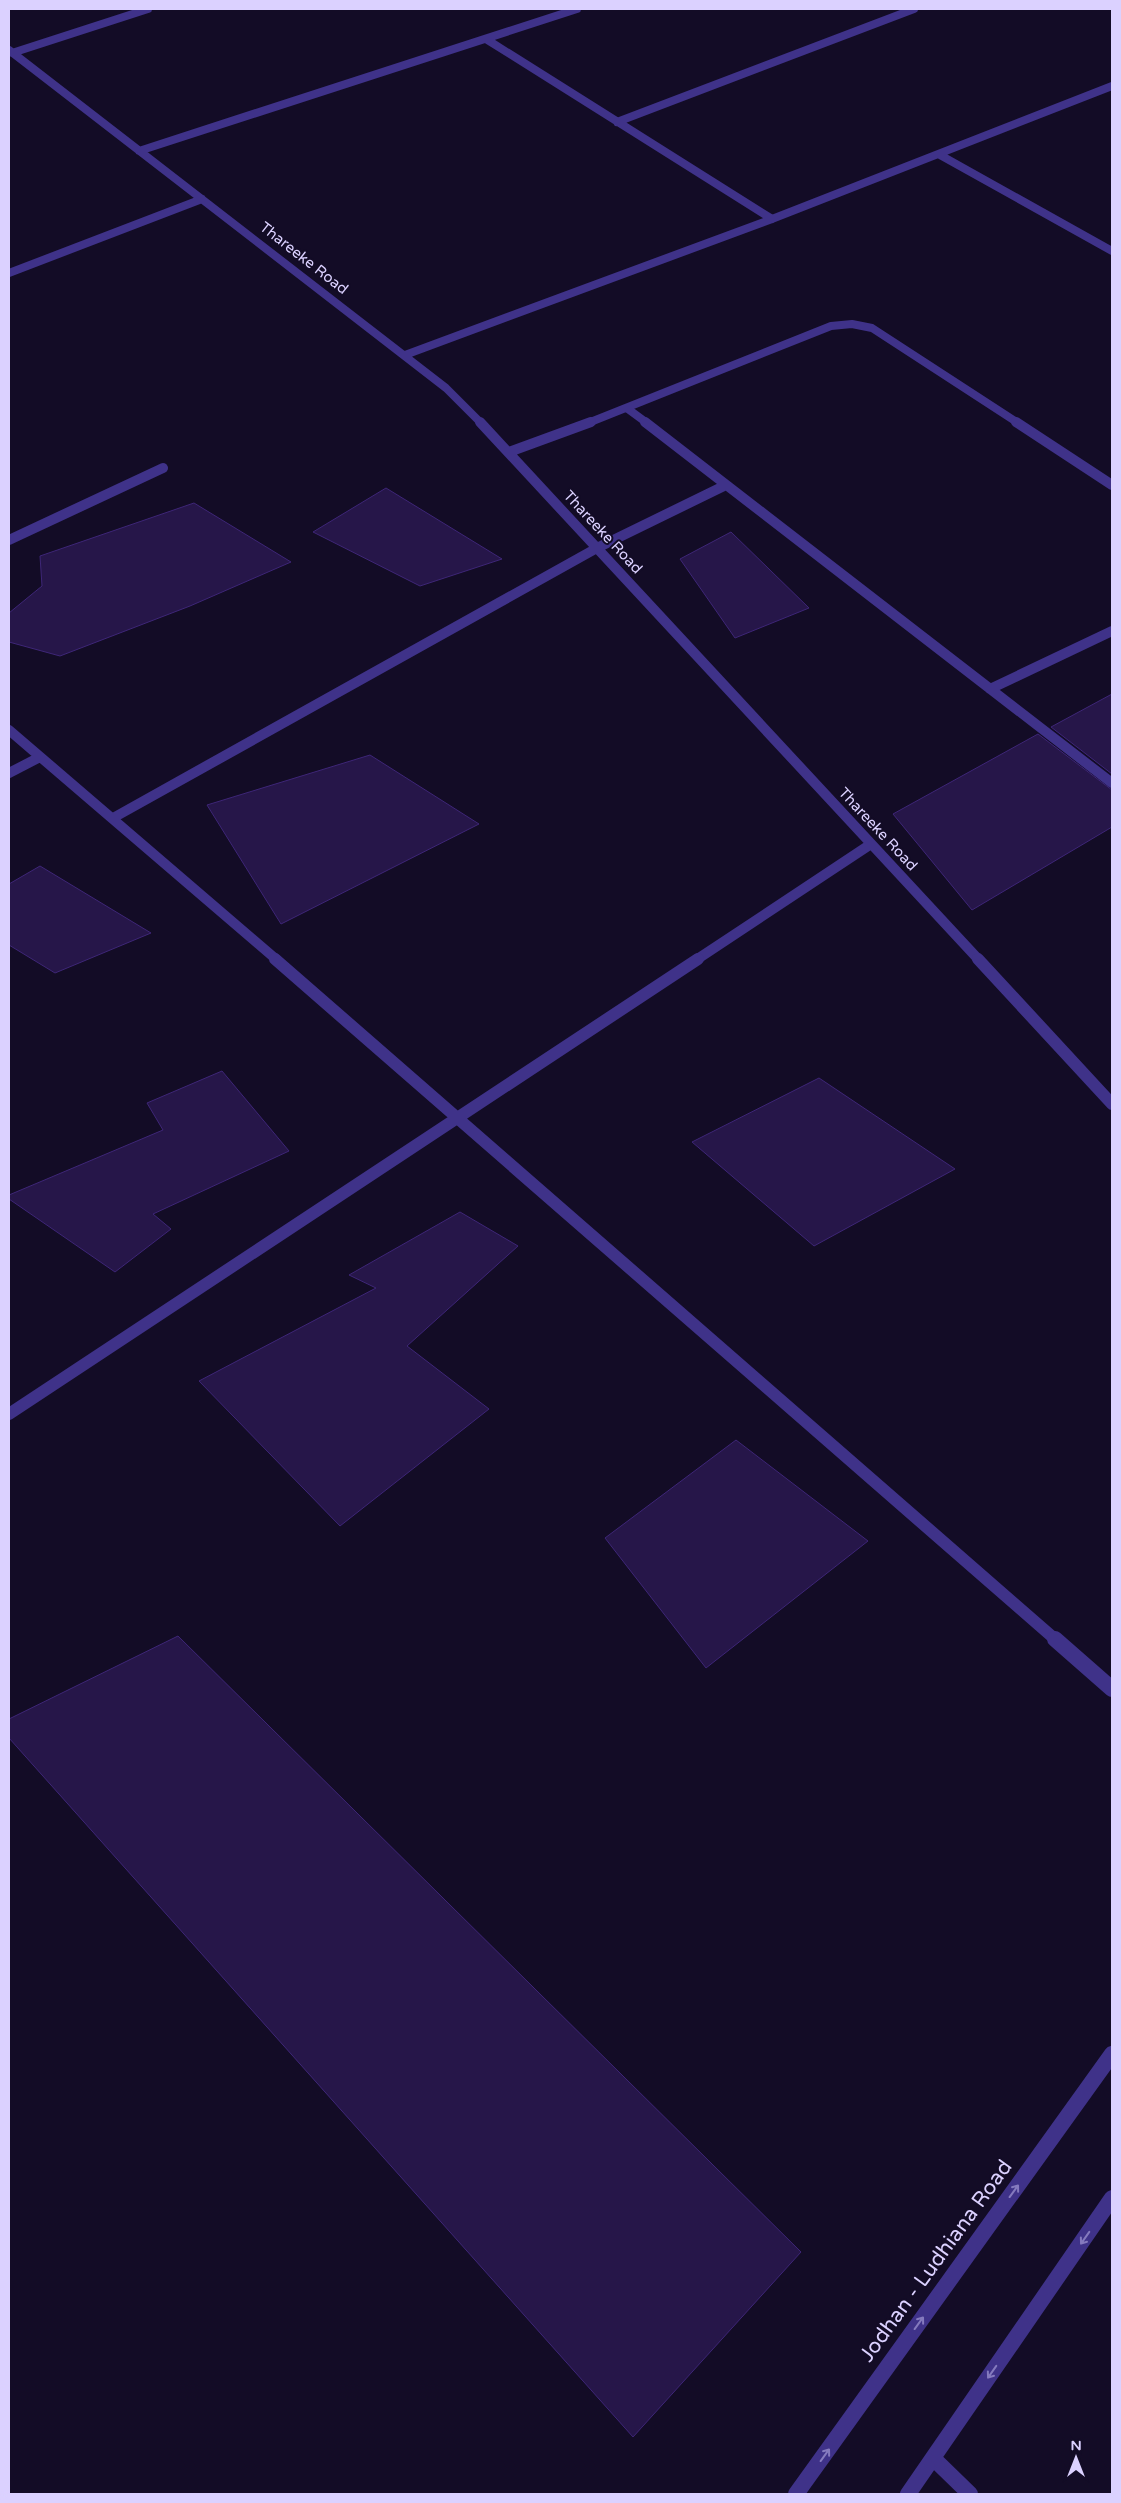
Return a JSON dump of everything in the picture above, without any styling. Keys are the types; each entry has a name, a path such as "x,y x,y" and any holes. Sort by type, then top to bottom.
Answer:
{"street":[{"path":"10,52 148,9"},
{"path":"139,151 577,9"},
{"path":"617,122 914,9"},
{"path":"486,39 772,219"},
{"name":"Thareeke Road","path":"10,52 19,62 202,199 446,388 509,452 1112,1104"},
{"path":"405,355 772,219 940,155 1112,86"},
{"path":"940,155 1112,251"},
{"path":"9,273 202,199"},
{"path":"509,452 628,409 844,322 857,323 872,328 1112,485"},
{"path":"628,409 1112,783"},
{"path":"9,540 163,468"},
{"path":"113,818 598,548 726,485"},
{"path":"990,690 1112,630"},
{"path":"9,730 459,1118 1112,1689"},
{"path":"9,773 40,757"},
{"path":"9,1414 871,844"},
{"name":"Jodhan - Ludhiana Road","path":"796,2494 1112,2054"},
{"path":"908,2494 1112,2198"},
{"path":"933,2458 970,2494"}],"building":[{"path":"386,488 502,559 420,586 313,532"},
{"path":"194,503 291,562 190,606 60,656 9,642 9,613 42,586 40,556"},
{"path":"731,532 809,608 735,638 680,559"},
{"path":"1112,694 1112,774 1051,727"},
{"path":"1038,734 1112,790 1112,827 972,910 893,814"},
{"path":"370,755 479,824 281,924 207,805"},
{"path":"40,866 151,933 55,973 9,945 9,884"},
{"path":"222,1071 289,1151 153,1214 171,1229 115,1272 9,1199 9,1195 163,1130 147,1103"},
{"path":"819,1078 955,1169 814,1246 692,1142"},
{"path":"460,1212 518,1246 407,1346 489,1409 340,1526 199,1381 376,1288 349,1275"},
{"path":"736,1440 868,1541 706,1668 605,1538"},
{"path":"178,1636 801,2252 633,2437 9,1738 9,1719"}]}
